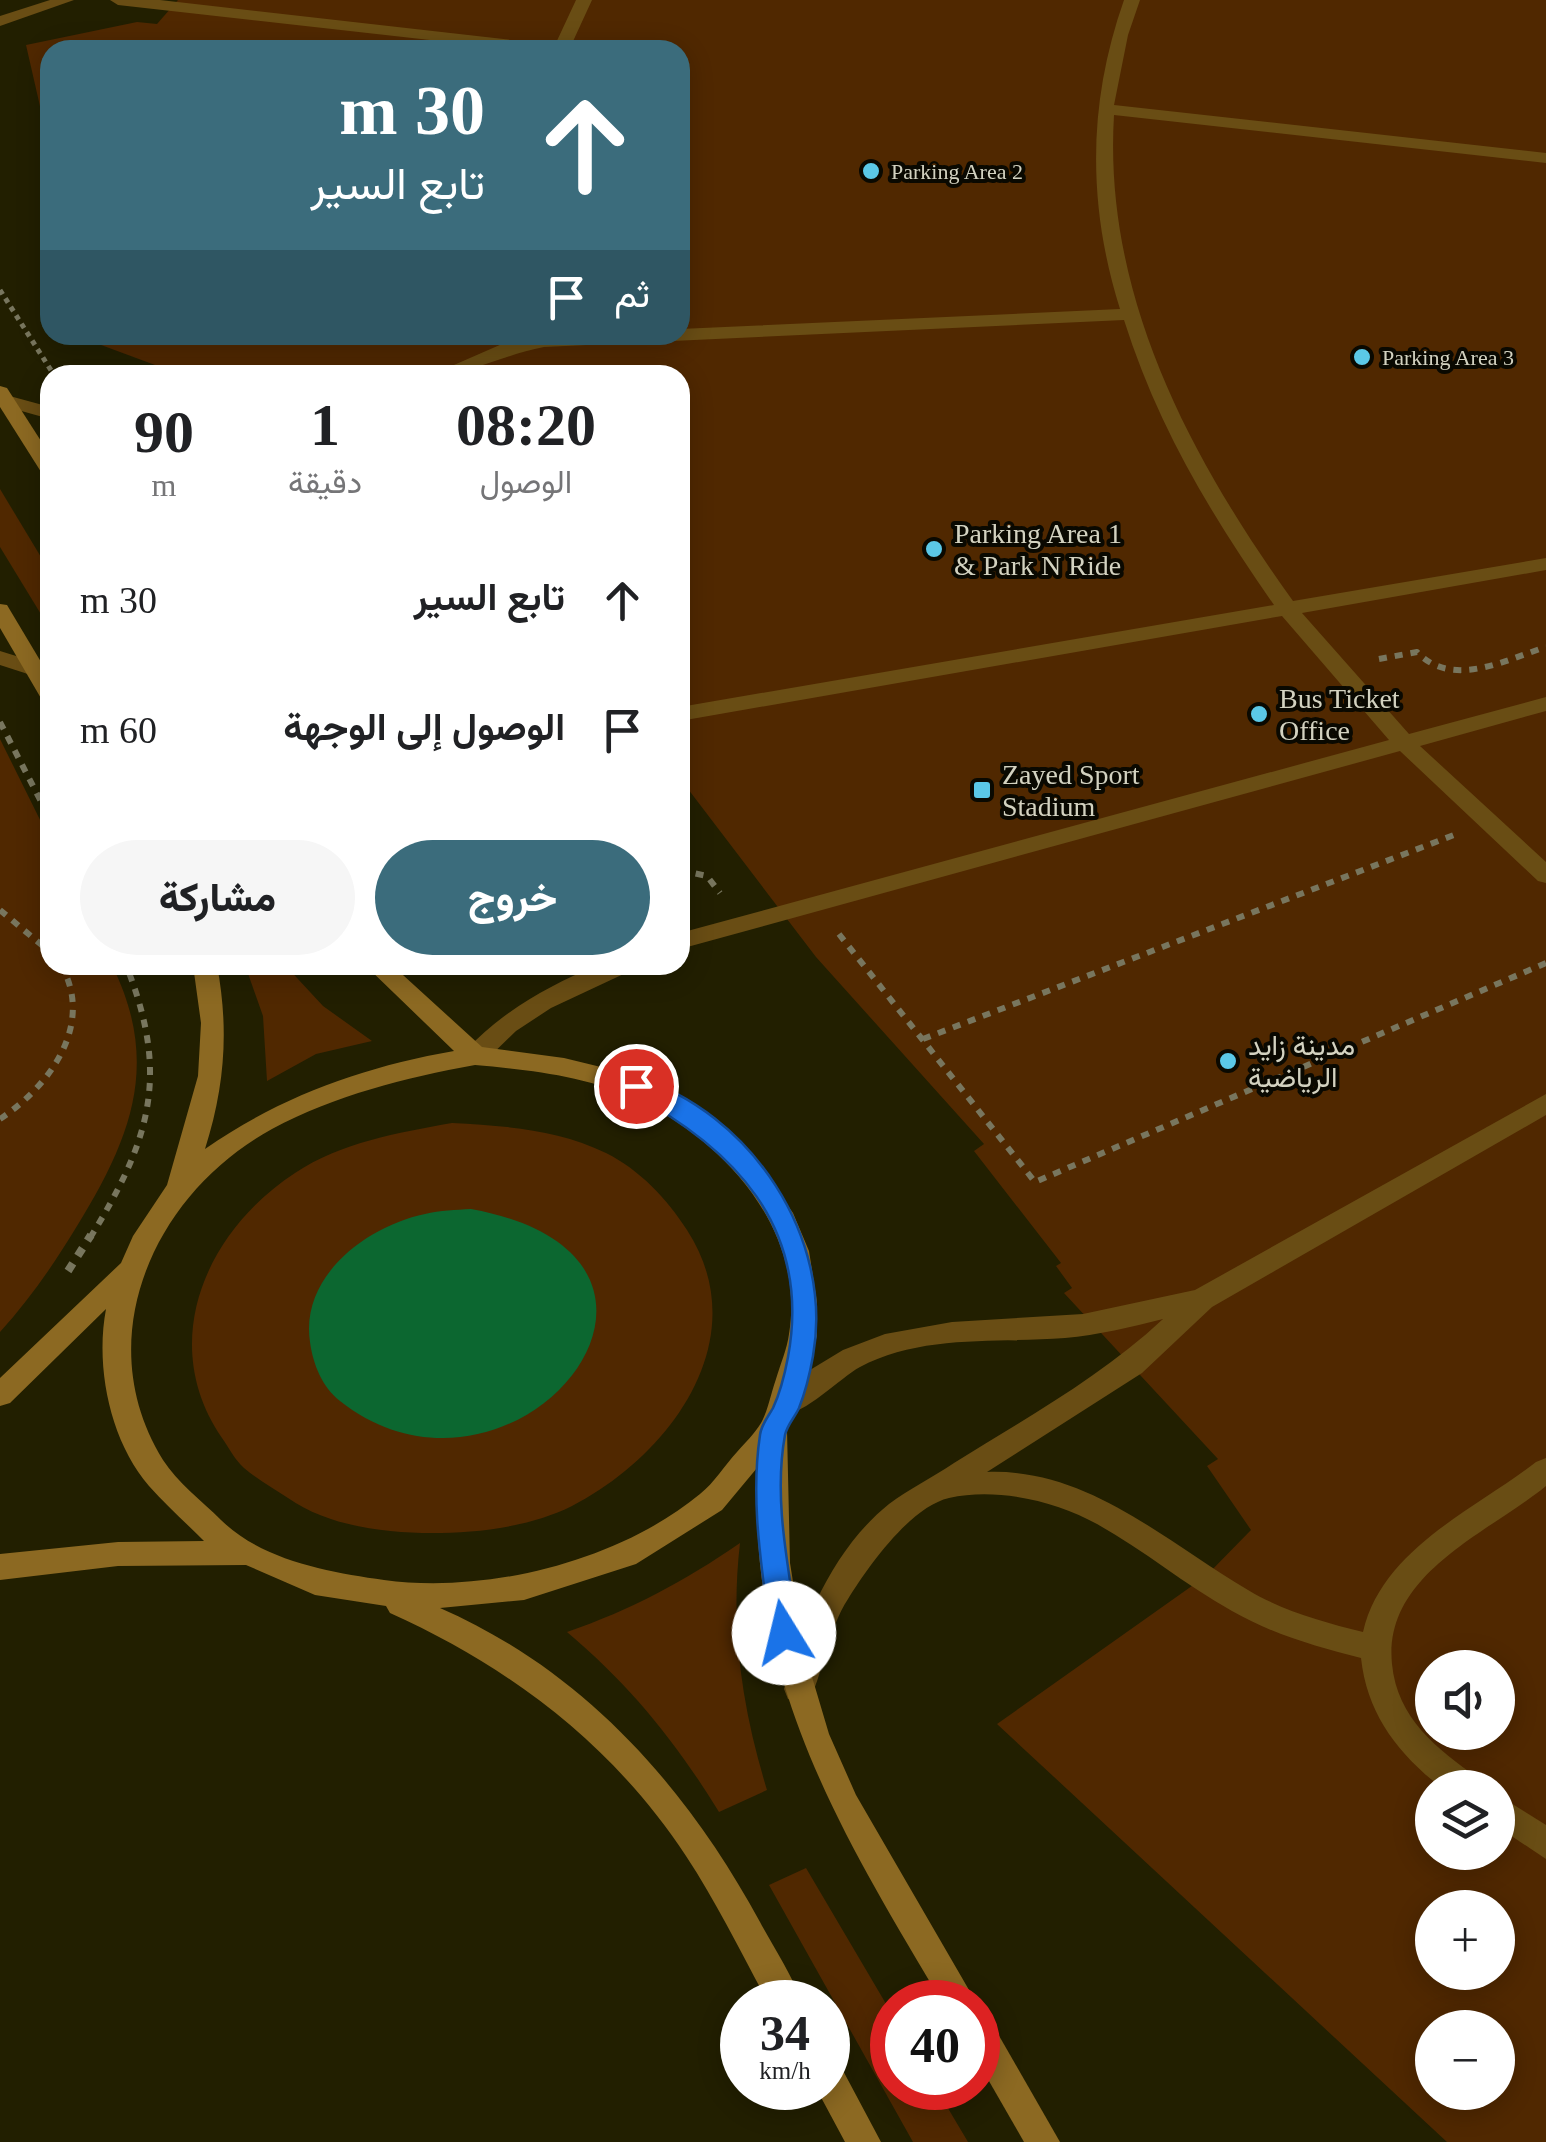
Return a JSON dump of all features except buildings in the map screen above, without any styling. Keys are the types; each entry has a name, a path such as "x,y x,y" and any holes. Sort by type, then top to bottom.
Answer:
{"street":[{"path":"3,396 40,455"},
{"path":"0,610 40,679"},
{"path":"208,975 216,1009 215,1067 201,1128 175,1191 148,1230 128,1272 117,1315 115,1360 122,1404 139,1447 165,1488 202,1523 246,1553 300,1577 377,1595 440,1620 499,1652 555,1691 654,1786 696,1844 773,1980"},
{"path":"387,975 475,1056"},
{"path":"175,1191 213,1157 302,1101 403,1067 475,1056 530,1059 585,1069 636,1086 682,1110 723,1140 756,1176 782,1216 799,1260 803,1292 801,1357 780,1418 770,1528 784,1633 830,1775 947,1980"},
{"path":"0,1395 128,1272"},
{"path":"377,1595 444,1599 512,1592 577,1575 638,1550 692,1515 737,1476 780,1418"},
{"path":"0,1567 118,1554 246,1553"},
{"path":"1000,2069 1043,2142"},
{"path":"847,2110 864,2142"}],"lane":[{"path":"0,21 66,0"},
{"path":"118,0 472,40"},
{"path":"566,40 584,0"},
{"path":"1132,0 1109,69 1103,109 1106,206 1129,314 1149,376 1200,480 1288,610 1406,744 1546,876"},
{"path":"1103,109 1546,158"},
{"path":"690,334 1129,314"},
{"path":"459,365 496,345"},
{"path":"3,396 40,409"},
{"path":"690,712 1546,564"},
{"path":"0,658 34,669"},
{"path":"690,938 1546,704"},
{"path":"475,1056 528,1008 599,975"},
{"path":"799,1689 813,1639 835,1593 898,1514 1132,1366 1202,1299 1546,1103"},
{"path":"780,1418 833,1368 905,1338 1093,1324 1202,1299"},
{"path":"1442,1770 1398,1725 1380,1687 1374,1648 1381,1614 1398,1584 1546,1470"},
{"path":"942,1486 1016,1484 1086,1503 1120,1519 1236,1598 1279,1621 1374,1648"},
{"path":"1515,1821 1546,1844"}],"path":[{"path":"0,290 48,365"},
{"path":"1378,660 1417,652 1435,669 1456,673 1546,647"},
{"path":"0,722 40,799"},
{"path":"922,1039 1486,823"},
{"path":"816,905 1036,1182 1546,963"},
{"path":"0,910 40,944"},
{"path":"0,1118 16,1110 46,1076 68,1039 76,1005 70,975"},
{"path":"61,1280 115,1201 134,1162 146,1123 152,1085 151,1049 145,1014 130,975"}],"shaded area":[{"name":"مدينة زايد الرياضية","path":"178,0 1546,0 1546,2142 1447,2142 997,1724 1206,1576 1251,1530 1207,1466 1218,1459 1064,1293 1072,1288 1056,1266 1061,1263 974,1151 984,1144 816,957 690,792 690,365 155,365 101,345 690,345 690,40 50,40 137,22 157,24"},
{"name":"مدينة زايد الرياضية","path":"40,42 40,106 26,45"},
{"path":"0,489 40,555 40,613 0,547"},
{"path":"0,739 40,820 40,975 116,975 135,1035 137,1068 125,1131 96,1194 50,1268 0,1332"},
{"path":"249,975 294,975 323,1006 372,1041 316,1054 267,1081 263,1016"},
{"path":"452,1123 511,1127 569,1139 606,1153 641,1177 679,1218 706,1271 712,1312 707,1351 693,1389 670,1425 642,1457 572,1506 521,1524 467,1532 357,1526 304,1508 254,1476 222,1438 203,1402 193,1365 193,1328 200,1292 215,1258 236,1226 263,1197 295,1173 351,1146"},
{"path":"471,1209 551,1237 590,1279 595,1328 572,1375 529,1413 472,1435 406,1434 340,1401 323,1382 310,1342 310,1318 316,1296 342,1258 381,1230 431,1213"},
{"path":"740,1543 736,1606 740,1668 767,1790 719,1812 650,1716 567,1632 657,1594"},
{"path":"806,1868 872,1980 870,2065 850,2030 850,1980 822,1980 769,1885"},
{"path":"895,2110 949,2110 968,2142 913,2142"}],"place":[{"name":"Parking Area 2","path":"871,171"},
{"name":"Parking Area 3","path":"1362,357"},
{"name":"Parking Area 1 & Park N Ride","path":"934,549"},
{"name":"Bus Ticket Office","path":"1259,714"},
{"name":"Zayed Sport Stadium","path":"982,790"},
{"name":"مدينة زايد الرياضية","path":"1228,1061"}],"route":[{"path":"636,1086 682,1110 723,1140 756,1176 782,1216 799,1260 805,1308 801,1357 787,1406 773,1431 770,1479 770,1528 784,1633"}]}
